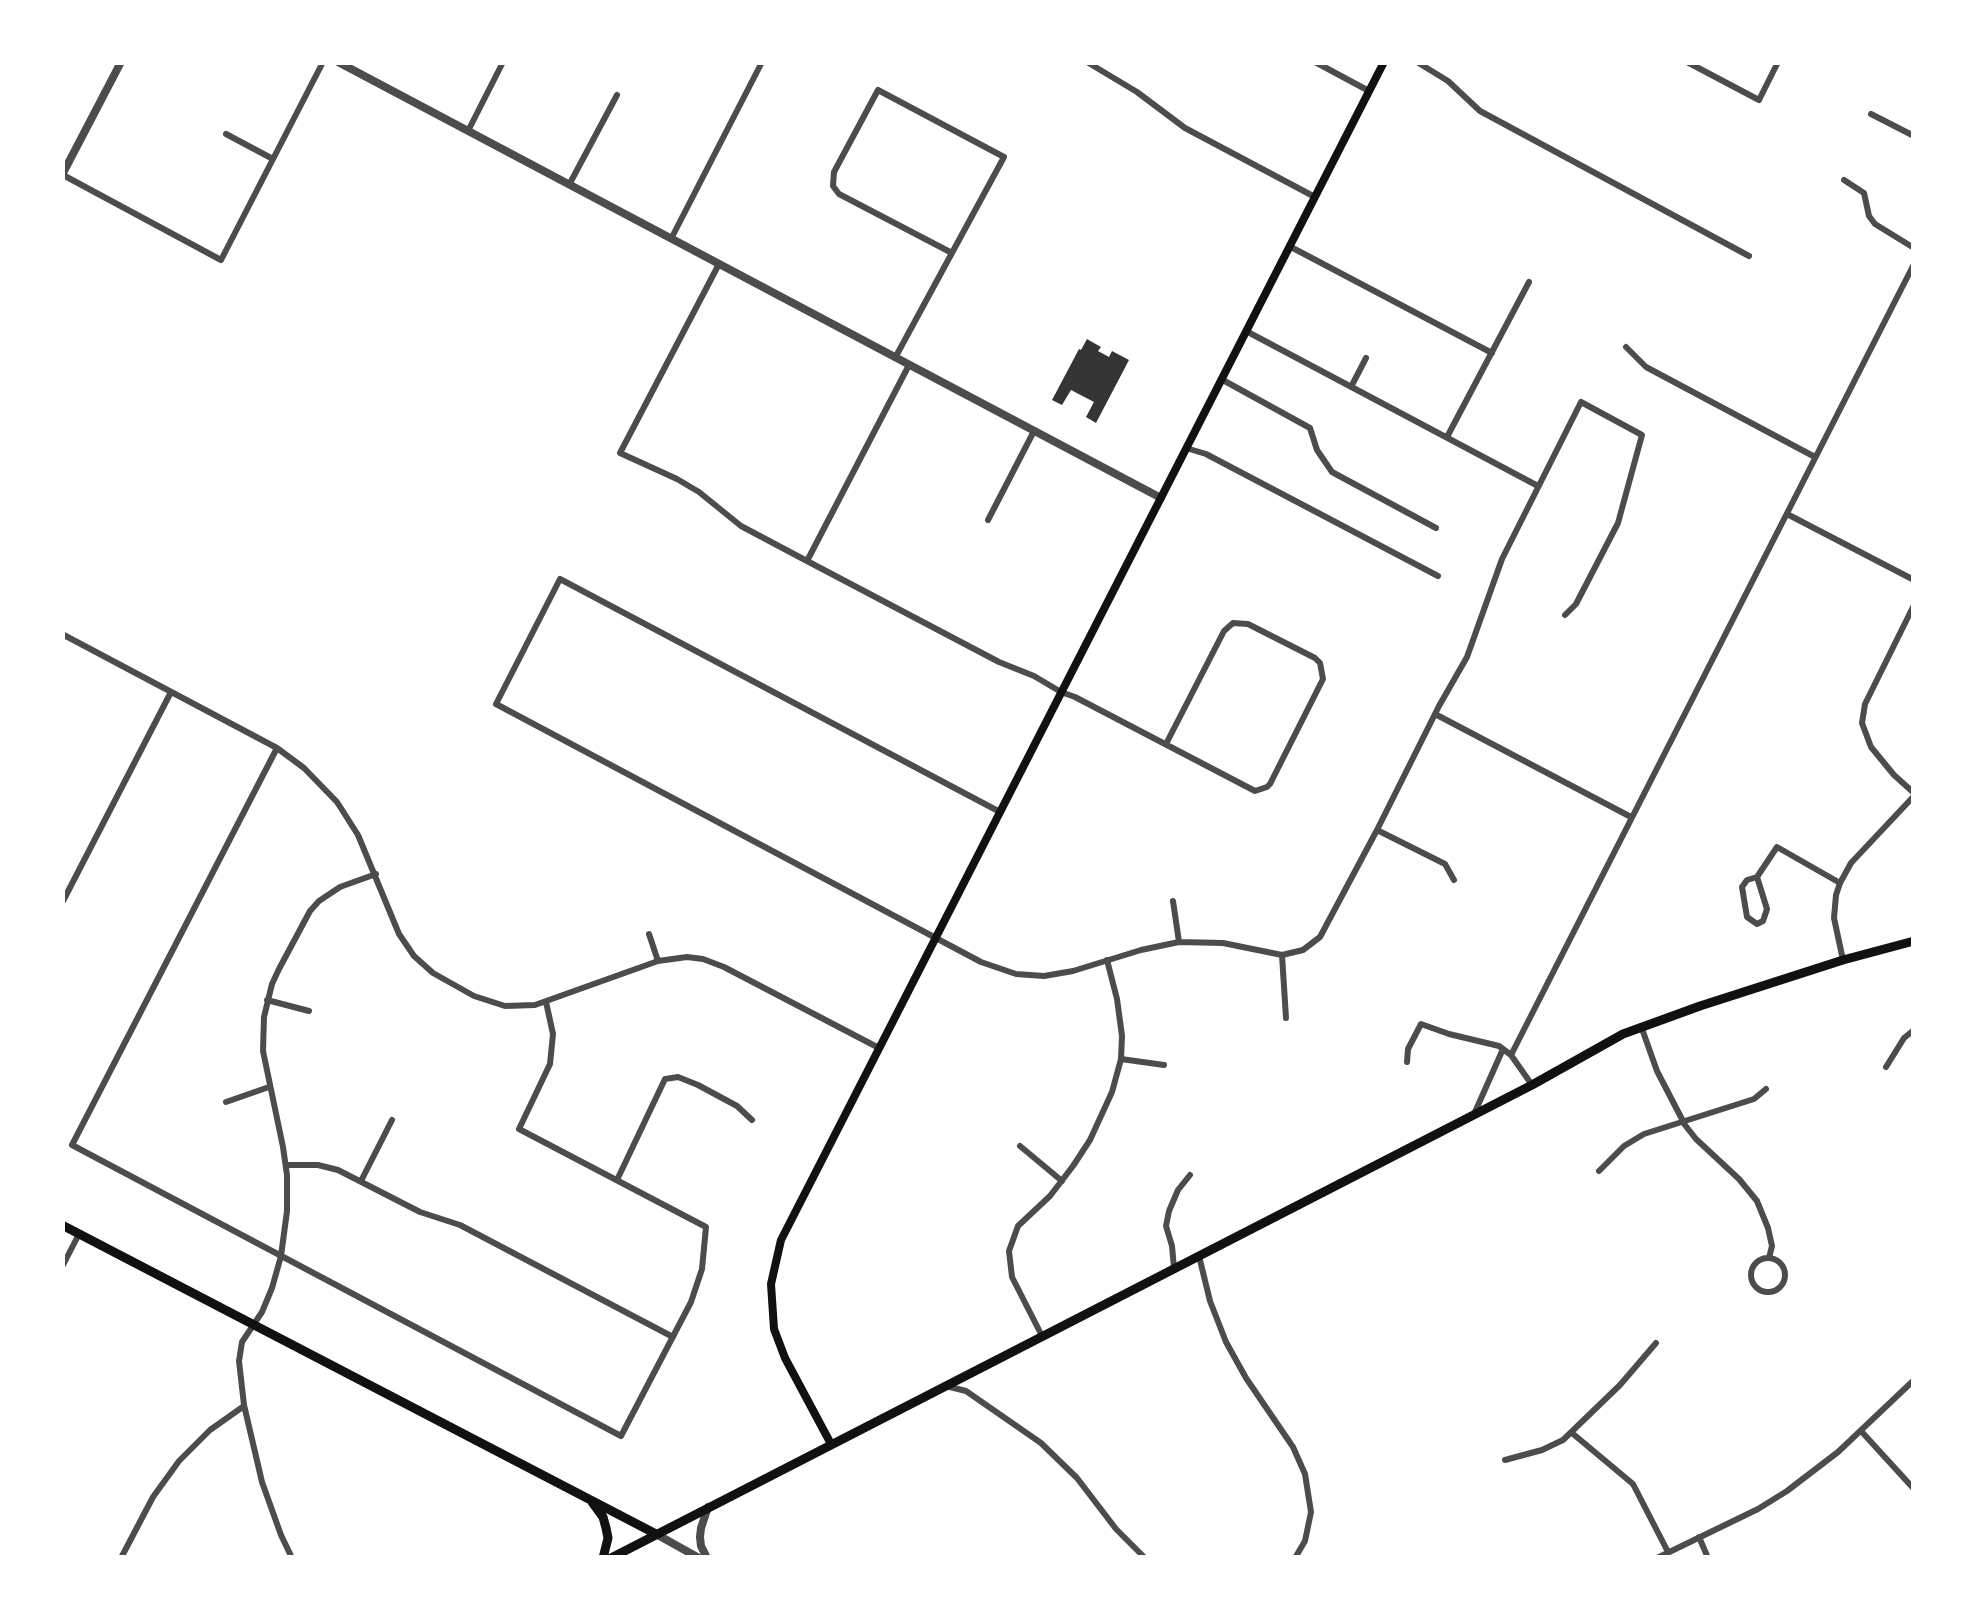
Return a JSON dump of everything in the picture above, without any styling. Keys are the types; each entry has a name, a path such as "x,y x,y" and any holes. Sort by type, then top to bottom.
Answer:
{"main road":[{"path":"831,1444 779,1344 772,1314 772,1269 784,1233 1384,62"},
{"path":"611,1558 1532,1085 1623,1034 1914,940"},
{"path":"62,1225 656,1534"},
{"path":"590,1500 606,1528 603,1558"}],"street":[{"path":"121,62 63,175 222,260 323,62"},
{"path":"338,62 1161,498"},
{"path":"468,132 504,62"},
{"path":"671,239 762,62"},
{"path":"1087,62 1137,92 1185,128 1315,197"},
{"path":"1315,62 1369,91"},
{"path":"1417,62 1448,81 1480,111 1749,256"},
{"path":"1686,62 1759,100 1778,62"},
{"path":"895,358 952,253 1004,157 878,90 834,172 834,186 839,194 952,253"},
{"path":"570,185 616,95"},
{"path":"1871,114 1914,136"},
{"path":"226,134 274,159"},
{"path":"1844,180 1864,193 1874,224 1914,248"},
{"path":"1289,246 1492,353"},
{"path":"719,264 620,453 698,492 741,526 807,562 1248,788 1260,790 1270,784 1323,679 1320,663 1248,624 1234,623 1226,628 1166,744"},
{"path":"1511,1055 1914,264"},
{"path":"1447,438 1529,282"},
{"path":"1246,331 1538,486"},
{"path":"1626,347 1646,367 1815,457"},
{"path":"1352,387 1366,358"},
{"path":"807,562 909,365"},
{"path":"1221,380 1310,428 1317,450 1332,472 1436,528"},
{"path":"1000,812 560,580 496,704 996,968 1016,974 1054,975 1179,942 1223,943 1282,954 1303,950 1324,932 1467,657 1502,559 1581,402 1642,434 1618,522 1576,604 1565,615"},
{"path":"988,520 1034,430"},
{"path":"1186,448 1206,454 1438,576"},
{"path":"1787,514 1914,580"},
{"path":"1843,960 1834,918 1840,883 1851,863 1914,794 1871,747 1862,723 1865,704 1914,605"},
{"path":"62,634 276,748 304,768 337,802 358,835 399,934 414,956 432,974 474,996 505,1006 546,1002 658,961 688,957 717,963 879,1048"},
{"path":"62,903 171,692"},
{"path":"1435,714 1631,818"},
{"path":"276,748 72,1145 621,1436 697,1286 706,1227 519,1129 550,1064 554,1034 546,1002"},
{"path":"1377,830 1445,864 1454,880"},
{"path":"1757,876 1767,909 1757,924 1747,917 1742,887 1757,876 1778,847 1840,883"},
{"path":"292,1558 262,1482 244,1406 239,1361 240,1348 272,1288 288,1212 286,1165 262,1034 267,1000 278,969 310,911 340,887 376,874"},
{"path":"1173,901 1179,942"},
{"path":"649,934 658,961"},
{"path":"1282,954 1286,1018"},
{"path":"1042,1336 1012,1277 1008,1251 1018,1226 1062,1182 1104,1112 1121,1059 1122,1021 1107,960"},
{"path":"267,1000 309,1012"},
{"path":"1407,1062 1408,1049 1421,1024 1502,1048 1532,1085"},
{"path":"1641,1026 1657,1071 1683,1122 1757,1201 1772,1246 1769,1258"},
{"path":"1886,1067 1904,1038 1914,1030"},
{"path":"1474,1115 1502,1048"},
{"path":"1121,1059 1164,1065"},
{"path":"617,1180 662,1084 672,1076 738,1106 752,1120"},
{"path":"226,1102 269,1087"},
{"path":"1599,1172 1631,1141 1754,1099 1766,1089"},
{"path":"361,1181 392,1120"},
{"path":"1020,1146 1062,1182"},
{"path":"286,1165 318,1165 338,1170 420,1212 460,1225 673,1337"},
{"path":"1174,1268 1166,1226 1178,1190 1190,1176"},
{"path":"62,1267 79,1234"},
{"path":"1199,1256 1226,1342 1293,1447 1305,1474 1311,1504 1309,1526 1295,1558"},
{"path":"1769,1258 1780,1264 1784,1276 1778,1288 1766,1292 1754,1286 1750,1274 1756,1262 1769,1258"},
{"path":"1505,1460 1553,1446 1572,1433 1656,1343"},
{"path":"1657,1558 1787,1492 1861,1431 1914,1380"},
{"path":"944,1386 966,1392 1042,1444 1077,1478 1144,1558"},
{"path":"121,1558 153,1497 179,1461 210,1430 244,1406"},
{"path":"1861,1431 1914,1489"},
{"path":"1572,1433 1634,1484 1668,1552"},
{"path":"707,1558 700,1534 708,1507"},
{"path":"656,1534 699,1558"},
{"path":"1698,1537 1708,1558"}],"building":[{"path":"1087,339 1109,357 1112,351 1129,360 1096,423 1086,417 1094,402 1071,390 1062,405 1052,400"}]}
